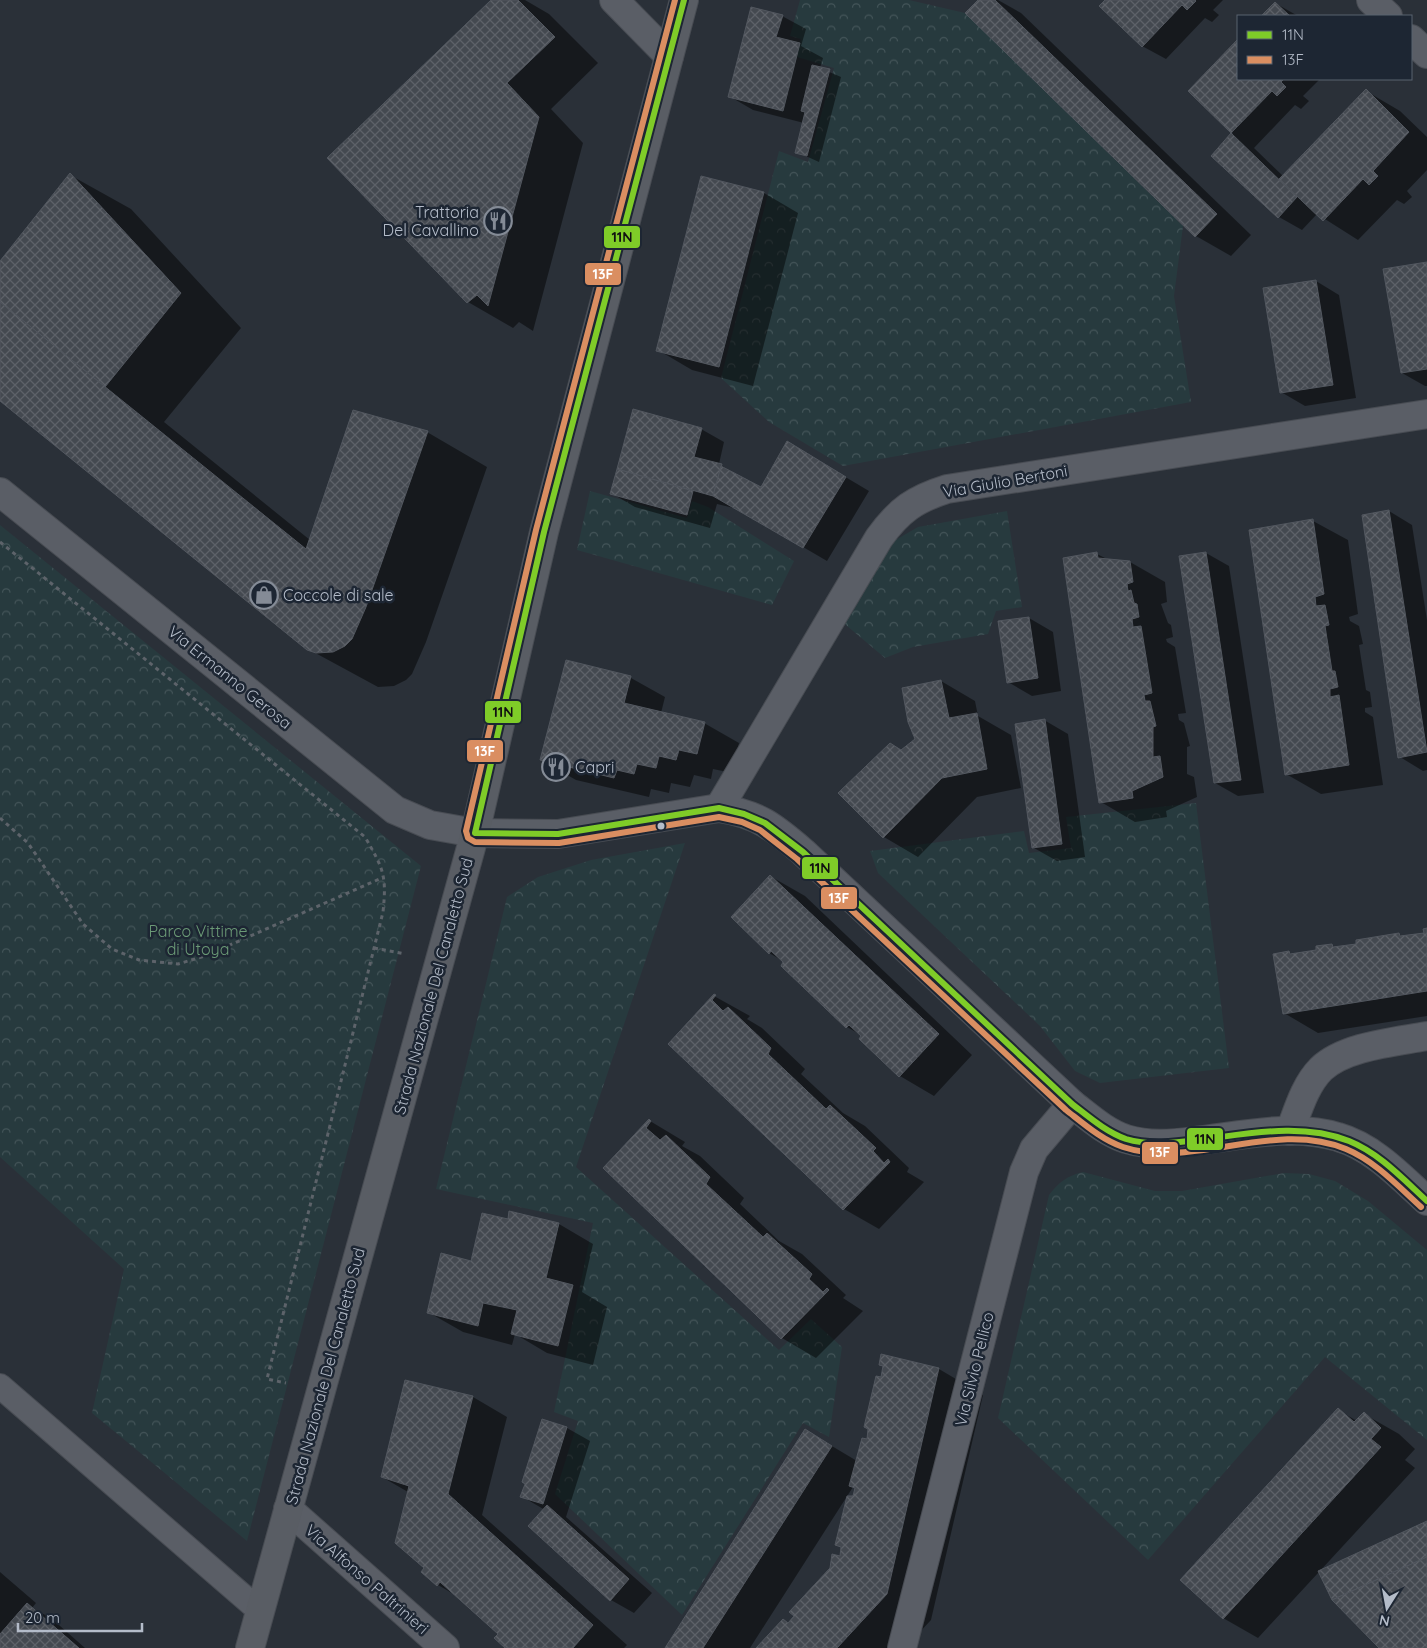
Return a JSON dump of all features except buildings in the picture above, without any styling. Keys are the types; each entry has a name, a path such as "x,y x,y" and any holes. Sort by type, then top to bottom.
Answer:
{"main road":[{"name":"Strada Nazionale Del Canaletto Sud","path":"250,1648 475,833 544,532 684,0"}],"street":[{"path":"614,0 669,56"},
{"path":"1371,0 1387,15"},
{"path":"1412,40 1427,54"},
{"name":"Via Giulio Bertoni","path":"719,808 879,538 894,518 925,496 948,490 1427,414"},
{"name":"Via Ermanno Gerosa","path":"0,492 395,810 430,825 475,833 558,834 719,808 744,812 782,833 1072,1104 1105,1129 1143,1144 1165,1144 1290,1131 1315,1132 1353,1142 1376,1156 1427,1201"},
{"path":"1290,1131 1307,1088 1321,1069 1339,1058 1368,1046 1427,1036"},
{"name":"Via Silvio Pellico","path":"902,1648 1024,1172 1034,1149 1072,1104"},
{"name":"Via Alfonso Paltrinieri","path":"288,1509 445,1648"}],"lane":[{"path":"0,1386 260,1611"}],"path":[{"path":"0,542 364,837 377,857 386,887 383,912 267,1379 321,1391"},
{"path":"0,818 28,843 83,924 112,949 139,960 178,964 205,956 384,877"}],"green space":[{"path":"800,0 909,0 965,13 1183,226 1174,296 1191,402 843,466 769,422 721,378 779,151 808,162 834,68 797,57 801,39 790,36"},
{"path":"590,491 687,518 692,501 708,507 794,561 772,605 577,550"},
{"path":"1007,511 1022,607 996,611 988,634 913,647 885,658 840,620 880,549 918,527"},
{"name":"Parco Vittime di Utoya","path":"0,525 421,866 247,1541 92,1413 124,1269 0,1157"},
{"path":"1196,803 1229,1068 1100,1083 1075,1071 1040,1026 878,873 870,851 1024,831 1029,853 1071,848 1066,817"},
{"path":"685,843 576,1167 779,1350 811,1319 842,1347 829,1437 803,1423 682,1615 555,1494 578,1421 554,1412 593,1223 436,1189 507,897 538,877 591,860"},
{"path":"1083,1172 1155,1191 1182,1191 1284,1173 1309,1174 1335,1181 1368,1201 1427,1250 1427,1440 1325,1357 1148,1560 998,1418 1049,1195 1064,1180 1072,1175"}],"transit line":[{"name":"13F","path":"675,0 536,530 466,831 468,838 475,842 559,843 719,817 742,822 760,830 797,859 1066,1110 1093,1131 1115,1144 1150,1152 1177,1153 1262,1141 1290,1139 1318,1141 1346,1149 1367,1160 1421,1207"},
{"name":"11N","path":"684,0 544,532 475,833 558,834 719,808 744,814 765,823 803,852 1072,1104 1112,1132 1126,1139 1153,1143 1180,1142 1274,1131 1312,1132 1331,1135 1360,1146 1381,1159 1427,1201"}],"place":[{"name":"Trattoria Del Cavallino","path":"498,221"},
{"name":"Coccole di sale","path":"264,595"},
{"name":"Capri","path":"556,767"}]}
